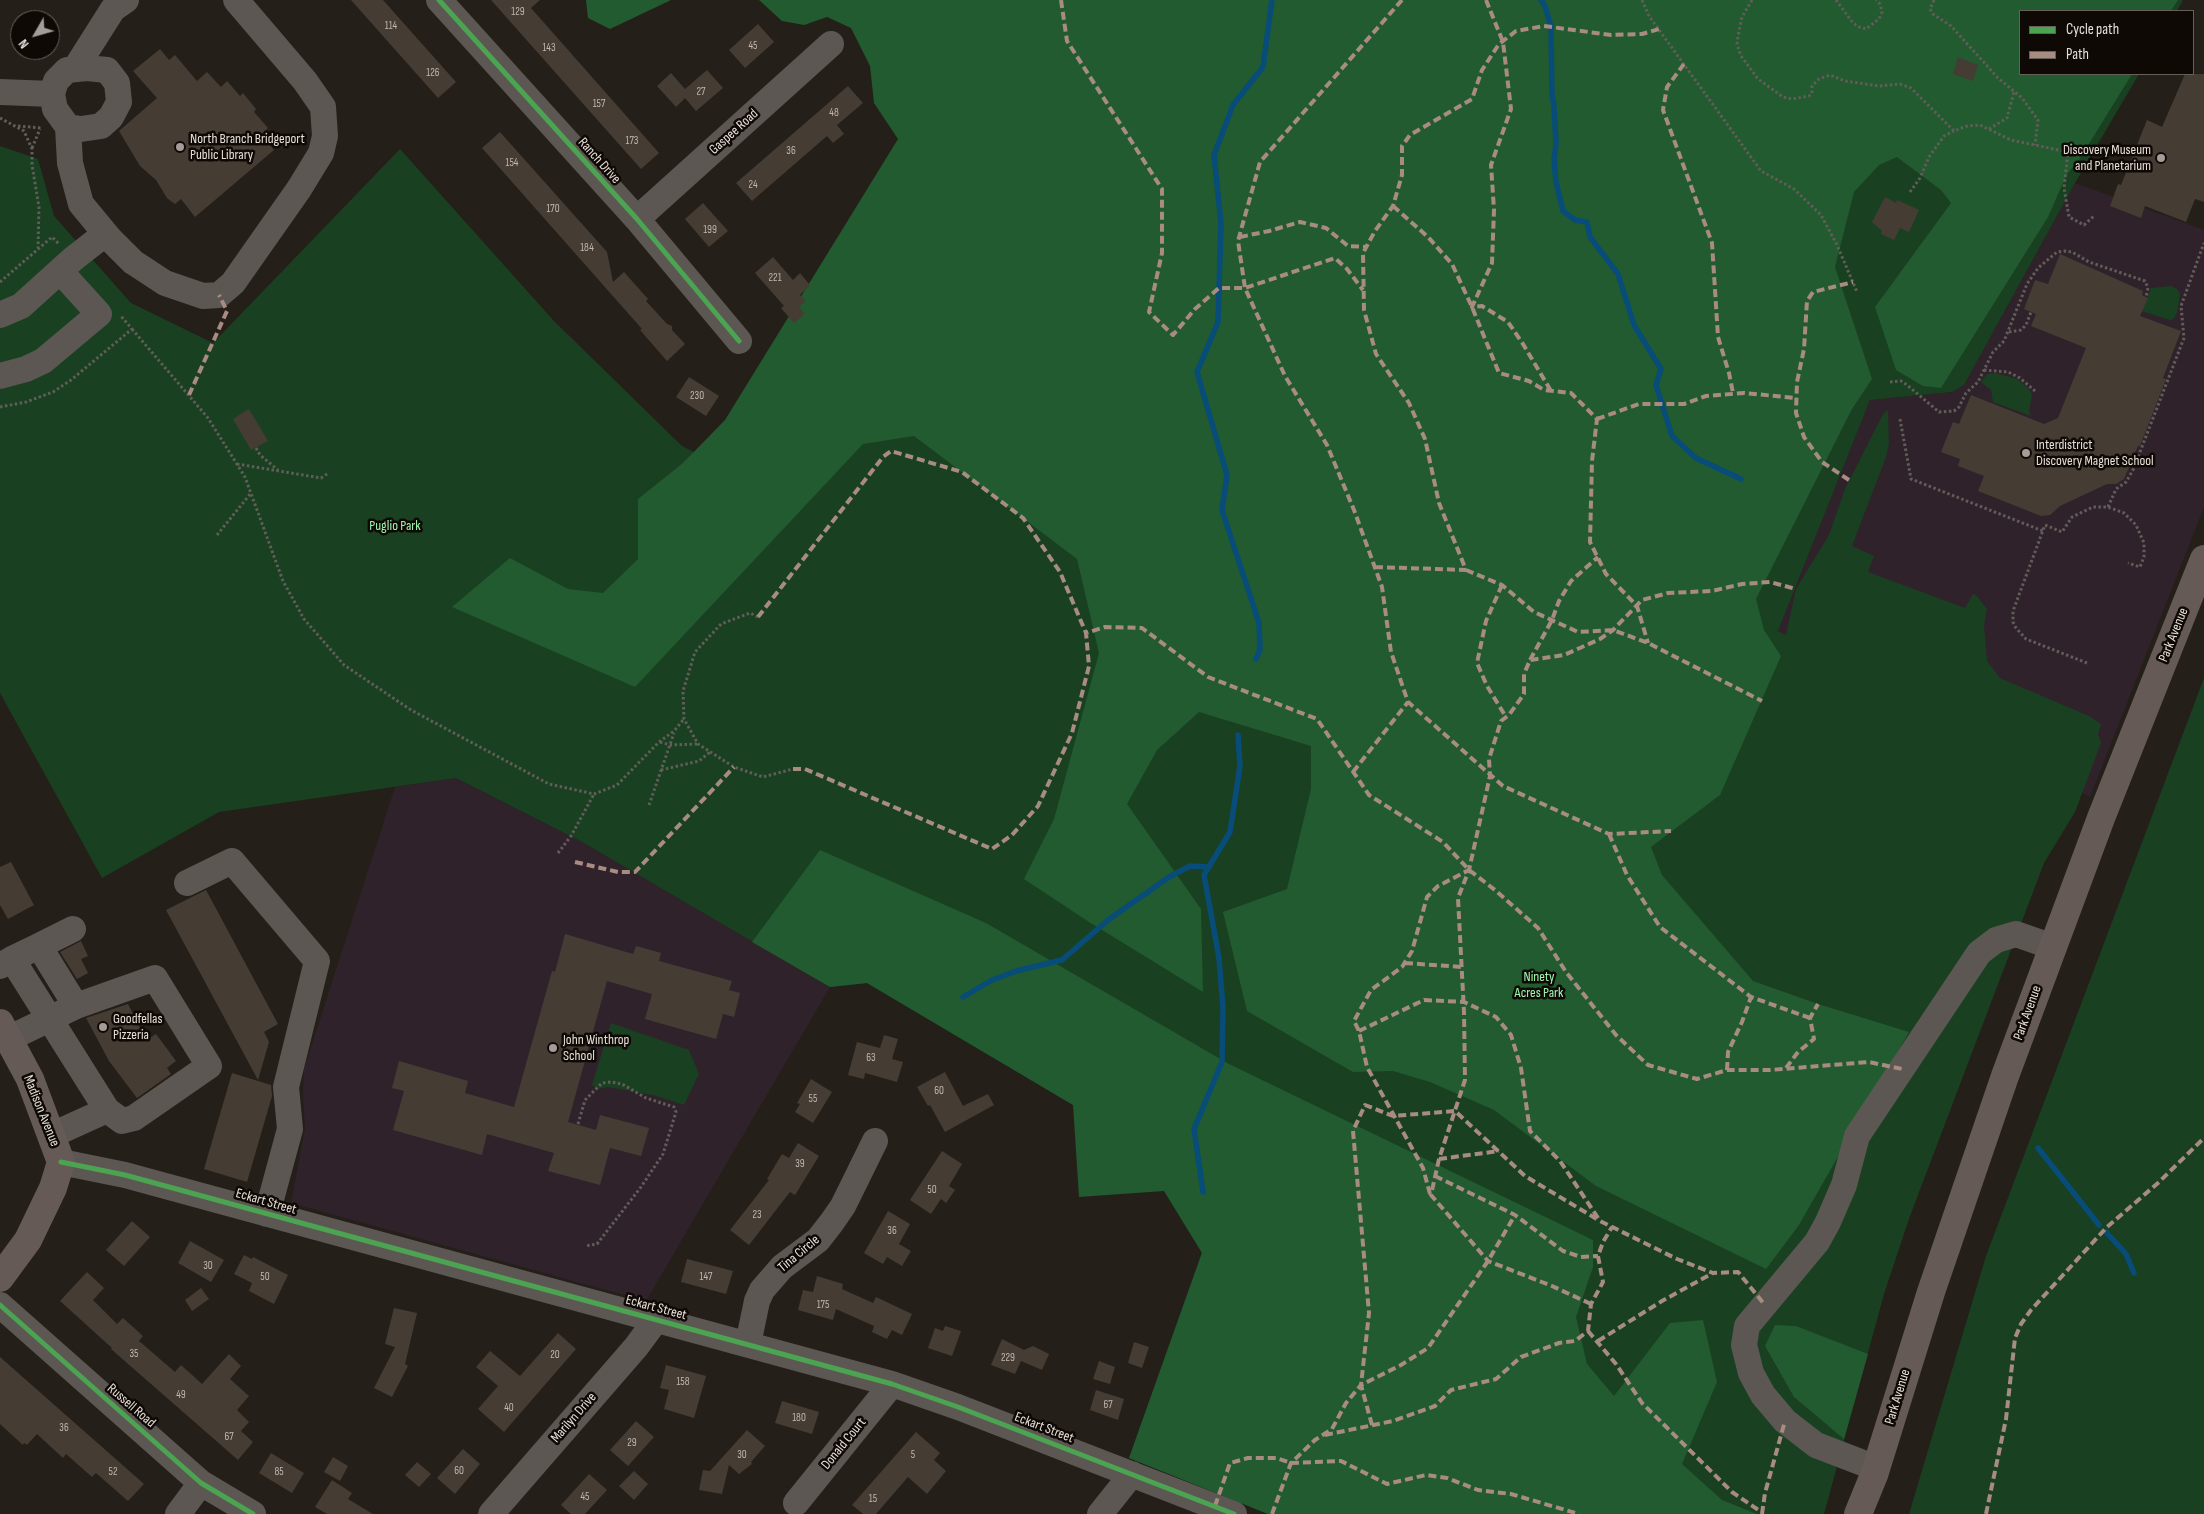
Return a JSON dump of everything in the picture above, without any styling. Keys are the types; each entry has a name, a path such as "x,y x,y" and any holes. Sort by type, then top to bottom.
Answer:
{"main road":[{"name":"Park Avenue","path":"1858,1514 1875,1472 1965,1191 2053,947 2101,818 2204,560"},
{"name":"Madison Avenue","path":"0,1278 32,1233 53,1188 61,1162 30,1079 4,1031"},
{"name":"Park Avenue","path":"1867,1514 1875,1472"}],"street":[{"path":"76,69 113,9 126,0"},
{"path":"68,127 81,129 101,126 111,117 119,102 117,83 107,70 87,68 67,70 56,81 52,94 55,109 68,127 70,163 82,204 105,234 133,262 165,283 203,296 219,295 233,283 299,190 320,153 325,136 323,107 305,80 236,0"},
{"name":"Ranch Drive","path":"439,0 636,219 739,341"},
{"name":"Gaspee Road","path":"636,219 831,44"},
{"path":"0,92 52,94"},
{"path":"0,315 21,306 105,234"},
{"path":"0,376 26,369 44,361 99,314 60,271"},
{"path":"187,883 232,861 317,961 286,1087 290,1129 266,1214"},
{"path":"4,1031 51,1019 76,1006 155,978 209,1066 134,1118 122,1121 107,1110 51,1019 6,963 73,929"},
{"path":"1875,1472 1816,1445 1785,1421 1763,1395 1751,1373 1744,1345 1747,1326 1817,1242 1844,1185 1857,1136 1978,954 1996,940 2016,934 2053,947"},
{"path":"39,946 76,1006"},
{"path":"52,1135 107,1110"},
{"name":"Tina Circle","path":"748,1344 757,1301 762,1290 782,1267 818,1240 832,1222 843,1206 875,1141"},
{"name":"Eckart Street","path":"61,1162 125,1175 892,1384 958,1407 1234,1514"},
{"name":"Russell Road","path":"0,1305 201,1483 253,1514"},
{"name":"Marilyn Drive","path":"491,1514 636,1347 656,1320"},
{"name":"Donald Court","path":"796,1504 892,1384"},
{"path":"1100,1514 1132,1474"},
{"path":"178,1514 201,1483"}],"path":[{"path":"1642,0 1649,16 1761,171 1794,189 1821,215 1837,245 1857,292"},
{"path":"1752,0 1742,17 1737,44 1741,56 1758,79 1782,97 1792,99 1809,96 1812,93 1812,86 1819,79 1830,76 1846,81 1879,86 1900,84 1912,88 1954,131"},
{"path":"1836,0 1853,23 1859,27 1866,28 1879,19 1882,12 1880,4 1876,0"},
{"path":"1934,0 1930,9 1932,14 1951,26 1998,78 2022,98 2038,120 2035,145"},
{"path":"1988,129 2007,118 2014,92"},
{"path":"0,118 24,131 32,149"},
{"path":"1910,192 1920,178 1929,157 1944,136 1967,126 1980,124 2011,140 2068,152 2064,188 2069,217 2084,225 2095,215"},
{"path":"38,249 38,207 32,164 32,149 40,128"},
{"path":"2108,507 2116,489 2126,482 2132,470 2184,338 2181,306 2204,243"},
{"path":"1890,382 1901,382 1939,412 1954,412 1959,407 1966,393 1978,382 1993,352 2004,342 2028,284 2038,268 2057,252 2072,252 2089,262 2145,281 2148,288 2146,296"},
{"path":"2009,332 2021,330 2026,325 2031,312"},
{"path":"132,329 208,418 245,477 283,582 304,619 344,665 411,710 549,784 594,794 617,786 684,719"},
{"path":"1984,370 2008,372 2020,378 2035,391"},
{"path":"1900,419 1911,479 2043,531"},
{"path":"256,448 260,456 280,471"},
{"path":"236,464 321,478 327,474"},
{"path":"218,535 251,493"},
{"path":"2087,663 2026,639 2013,622 2014,611 2045,525 2062,532 2066,523 2084,510 2093,507 2108,507 2130,518 2142,536 2144,557 2140,568 2128,563"},
{"path":"758,617 750,613 721,624 695,652 683,691 684,719 698,744 734,767 763,777 793,769"},
{"path":"649,805 674,731"},
{"path":"659,742 670,745 698,744"},
{"path":"661,770 699,761 710,752"},
{"path":"558,853 594,794"},
{"path":"578,1124 585,1100 602,1083 622,1084 646,1098 674,1107 676,1112 663,1154 641,1187 597,1244 585,1246"}],"shaded area":[{"name":"Interdistrict Discovery Magnet School","path":"2075,183 2204,230 2204,507 2090,797 1778,631 1870,400 1952,392 1964,385"},
{"name":"John Winthrop School","path":"456,778 582,842 830,987 646,1301 291,1203 305,1128 304,1069 395,787"}],"green space":[{"path":"586,0 671,0 610,29 588,18"},
{"name":"Ninety Acres Park","path":"759,0 2178,0 2172,10 2019,10 2019,75 2131,75 2079,160 2067,174 2048,217 1941,388 1923,386 1896,370 1875,307 1951,203 1941,190 1897,157 1879,165 1854,192 1835,267 1872,379 1852,409 1756,599 1764,630 1781,656 1720,795 1651,847 1662,875 1753,981 1818,1004 1909,1032 1799,1225 1766,1269 1596,1186 1494,1110 1430,1082 1393,1071 1353,1072 1247,1011 1223,912 1287,889 1311,789 1311,746 1199,712 1157,750 1127,804 1201,909 1203,992 1089,922 1024,879 1054,819 1099,653 1077,559 914,436 863,444 635,687 452,607 510,558 568,589 603,593 638,559 638,499 683,463 725,420 898,139 874,103 870,66 851,28 827,17 804,25 782,21"},
{"name":"Ninety Acres Park","path":"851,0 2183,0 2178,10 2019,10 2019,75 2138,75 2075,183 1964,385 1952,392 1870,400 1778,631 1786,635 1796,589 1829,535 1845,489 1880,420 1888,410 1889,444 1886,457 1852,546 1874,556 1868,572 1965,608 1973,594 1977,596 1987,609 1984,626 1987,661 2000,678 2089,716 2101,724 2098,734 2101,743 2075,812 2044,863 1910,1216 1884,1294 1824,1514 1268,1514 1129,1458 1202,1252 1164,1191 1073,1105 867,983 830,987 582,842 456,778 219,812 102,878 0,693 0,146 38,159 54,216 131,303 213,343 400,149 554,321 682,446 734,472 942,93"},
{"path":"2171,286 2177,289 2180,294 2177,313 2173,319 2170,320 2142,311 2151,288"},
{"path":"1995,373 2017,379 2028,388 2032,394 2029,412 2031,416 1993,402 1991,390 1981,382 1987,374"},
{"path":"2204,678 2204,1514 1909,1514 1986,1256"},
{"path":"820,850 986,923 1229,1064 1593,1240 1593,1267 1576,1317 1587,1364 1614,1396 1670,1323 1703,1320 1717,1382 1682,1464 1722,1500 1757,1514 1268,1514 1129,1458 1202,1253 1164,1191 1079,1197 1073,1105 867,983 830,987 752,942"},
{"path":"611,1023 689,1050 699,1074 684,1105 653,1095 608,1087 598,1089 592,1085"},
{"path":"1775,1325 1796,1326 1868,1354 1844,1439 1794,1397 1765,1346"}],"building":[{"path":"351,0 383,0 456,82 438,98"},
{"path":"491,0 540,0 531,8 659,153 641,169"},
{"path":"758,24 774,42 745,68 729,50"},
{"path":"160,49 169,60 175,55 197,81 207,72 221,87 227,81 240,96 243,93 256,109 254,112 268,128 261,135 274,150 195,217 181,199 175,204 167,198 156,180 140,166 119,131 157,98 133,71"},
{"path":"1958,57 1978,65 1973,81 1953,74"},
{"path":"707,70 723,88 696,111 685,98 676,107 657,86 671,73 685,89"},
{"path":"2204,74 2204,202 2195,199 2186,222 2145,206 2141,218 2110,206 2118,184 2121,185 2147,120 2162,127 2185,75"},
{"path":"848,86 863,103 837,125 844,134 833,143 827,136 752,201 736,183"},
{"path":"500,132 607,252 613,282 624,272 648,299 646,301 667,324 672,326 672,330 685,344 667,361 640,330 642,329 482,148"},
{"path":"1885,197 1896,203 1897,200 1919,210 1909,232 1900,228 1894,240 1881,234 1882,231 1872,222"},
{"path":"703,203 728,231 709,247 685,219"},
{"path":"2060,254 2143,291 2142,295 2148,298 2140,316 2181,331 2163,378 2166,379 2140,446 2138,446 2124,479 2116,484 2107,484 2060,506 2050,515 2041,516 1978,491 1984,476 1958,466 1960,459 1941,452 1953,422 1959,424 1971,395 2044,424 2058,418 2086,348 2031,326 2036,314 2024,309 2035,280 2048,284"},
{"path":"773,257 793,280 800,273 810,285 800,295 806,301 799,307 805,314 794,323 781,308 784,306 755,273"},
{"path":"689,377 719,396 706,416 676,397"},
{"path":"249,409 268,441 251,450 233,419"},
{"path":"11,862 34,905 8,919 0,905 0,867"},
{"path":"206,890 278,1024 264,1032 269,1042 258,1080 166,910"},
{"path":"565,934 633,954 636,946 661,953 659,961 732,981 729,990 740,993 734,1017 723,1014 716,1039 645,1019 652,994 607,981 568,1122 596,1130 600,1115 649,1128 641,1156 610,1148 600,1185 548,1171 554,1153 487,1134 482,1155 393,1130 404,1091 392,1088 399,1061 468,1081 465,1093 514,1107 552,971 555,972"},
{"path":"81,941 88,956 81,959 88,973 77,979 60,952"},
{"path":"128,1004 146,1040 156,1034 176,1061 167,1068 171,1074 137,1098 109,1061 86,1018"},
{"path":"884,1035 898,1039 892,1059 903,1062 897,1082 865,1073 864,1079 848,1075 857,1042 880,1048"},
{"path":"945,1072 963,1106 988,1094 994,1105 945,1132 930,1105 928,1106 917,1087"},
{"path":"232,1073 271,1085 272,1096 247,1182 204,1169"},
{"path":"811,1079 832,1092 813,1123 795,1112 800,1104 797,1103"},
{"path":"798,1143 819,1156 795,1195 790,1192 749,1245 730,1230 769,1180 767,1179 782,1154 789,1158"},
{"path":"942,1151 962,1164 949,1186 955,1190 946,1203 941,1199 931,1214 910,1200"},
{"path":"888,1211 910,1224 899,1244 911,1251 902,1266 887,1257 883,1264 864,1253"},
{"path":"132,1221 150,1237 124,1266 106,1250"},
{"path":"190,1241 224,1260 211,1282 178,1263"},
{"path":"244,1255 252,1259 253,1257 288,1275 274,1304 249,1291 252,1283 234,1274"},
{"path":"687,1259 733,1271 726,1294 681,1282"},
{"path":"87,1272 104,1288 93,1300 117,1324 123,1318 143,1336 139,1341 175,1372 181,1365 202,1384 229,1354 241,1366 230,1379 249,1396 237,1410 249,1422 241,1431 253,1442 238,1460 111,1349 60,1301"},
{"path":"817,1276 843,1284 842,1289 873,1303 876,1297 912,1314 902,1335 892,1330 887,1339 872,1332 874,1326 836,1309 833,1320 798,1310 803,1290 813,1292"},
{"path":"201,1288 209,1299 192,1311 185,1300"},
{"path":"394,1308 417,1313 405,1364 408,1366 392,1397 374,1388 395,1347 385,1344"},
{"path":"945,1326 961,1331 952,1356 928,1348 935,1328 943,1331"},
{"path":"558,1333 576,1349 504,1432 478,1409 498,1386 476,1367 490,1351 520,1376"},
{"path":"1002,1339 1024,1350 1033,1346 1049,1354 1042,1370 1021,1361 1015,1374 991,1365"},
{"path":"1134,1342 1149,1347 1142,1368 1128,1363"},
{"path":"0,1357 144,1484 128,1501 96,1473 92,1477 66,1454 63,1458 37,1434 27,1445 24,1443 23,1445 0,1424"},
{"path":"1099,1361 1115,1367 1110,1384 1093,1379"},
{"path":"666,1365 706,1376 694,1418 664,1409 669,1390 660,1388"},
{"path":"1096,1390 1124,1399 1118,1420 1090,1410"},
{"path":"782,1401 819,1412 812,1434 775,1423"},
{"path":"636,1421 654,1437 628,1466 610,1450"},
{"path":"747,1430 765,1446 751,1462 752,1464 739,1474 729,1465 722,1494 699,1490 703,1470 710,1471"},
{"path":"916,1432 940,1453 934,1460 946,1471 927,1494 908,1477 876,1514 863,1514 852,1505"},
{"path":"463,1449 480,1464 455,1494 437,1478"},
{"path":"271,1453 304,1473 292,1493 259,1473"},
{"path":"333,1457 348,1466 340,1481 324,1472"},
{"path":"417,1462 431,1474 419,1487 405,1475"},
{"path":"634,1471 648,1484 634,1500 619,1486"},
{"path":"589,1474 607,1490 585,1514 571,1514 561,1505"},
{"path":"332,1480 352,1493 348,1499 373,1514 327,1514 315,1507"}],"waterway":[{"path":"1256,659 1260,649 1259,623 1222,510 1227,475 1197,372 1218,322 1221,223 1214,155 1233,105 1263,67 1272,0"},
{"path":"1541,0 1545,6 1551,27 1552,94 1556,143 1554,160 1556,182 1563,211 1575,220 1587,222 1590,237 1618,274 1634,325 1661,369 1656,385 1672,436 1696,458 1741,479"},
{"path":"1203,1192 1194,1129 1222,1062 1223,1008 1219,958 1204,875 1230,832 1240,766 1238,735"},
{"path":"963,997 992,980 1016,971 1062,960 1108,920 1169,877 1190,866 1209,867"},
{"path":"2038,1148 2099,1225"},
{"path":"2106,1232 2126,1254 2134,1273"}],"marked path":[{"path":"1061,0 1067,41 1162,189 1162,253 1149,312 1173,335 1195,309 1219,288 1245,288 1335,258 1347,269 1363,290"},
{"path":"1402,0 1260,162 1238,241 1245,288 1285,376 1327,445 1354,510 1382,587 1391,652 1408,702 1503,786 1609,834 1671,831"},
{"path":"1486,0 1503,42 1511,109 1491,165 1494,210 1492,263 1472,307 1482,306 1508,322 1551,391"},
{"path":"1375,567 1466,570 1439,503 1425,439 1409,403 1376,354 1364,310 1363,253 1375,231 1393,206 1402,175 1402,146 1410,135 1472,99 1482,70 1499,44 1516,31 1544,26 1611,35 1642,34 1659,29"},
{"path":"1684,64 1667,87 1663,110 1712,243 1718,337 1733,393"},
{"path":"1393,206 1428,237 1452,264 1499,373 1529,381 1544,390 1571,393 1597,419 1592,461 1590,542 1606,574 1637,606 1648,643"},
{"path":"1240,237 1300,222 1326,228 1348,246 1366,247"},
{"path":"1849,480 1822,462 1804,437 1796,413 1797,382 1804,349 1807,301 1813,292 1853,282"},
{"path":"189,395 227,311 219,295"},
{"path":"1597,419 1639,404 1684,404 1706,396 1744,393 1796,398"},
{"path":"758,617 883,457 891,451 962,472 1023,518 1060,572 1086,633"},
{"path":"1530,660 1571,581 1598,557"},
{"path":"1466,570 1502,585 1534,612 1578,632 1613,630 1648,643 1762,701"},
{"path":"1591,1304 1552,1286 1488,1261 1431,1195 1439,1159 1465,1080 1464,1012 1458,898 1469,870 1490,776 1489,759 1501,721 1509,715 1524,694 1524,674 1530,660 1564,655 1600,639 1613,630 1642,600 1668,593 1712,591 1742,584 1770,582 1796,589"},
{"path":"1502,585 1486,621 1477,663 1487,686 1506,717"},
{"path":"793,769 805,769 992,849 1012,835 1038,806 1072,733 1089,666 1086,633 1105,627 1142,628 1208,677 1317,719 1369,795 1443,842 1469,870 1538,928 1566,972 1616,1035 1648,1065 1697,1079 1727,1070 1770,1070 1869,1062 1902,1069"},
{"path":"1353,772 1408,702"},
{"path":"575,862 618,872 635,872 734,767"},
{"path":"1609,834 1627,875 1660,927 1751,997 1810,1018"},
{"path":"1430,1194 1423,1168 1367,1067 1359,1031 1354,1021 1371,990 1402,967 1412,951 1427,897 1438,886 1469,870"},
{"path":"1405,963 1462,967"},
{"path":"1727,1070 1728,1052 1751,997"},
{"path":"1359,1031 1424,1000 1464,1002 1496,1017 1511,1035 1521,1068 1530,1131 1560,1161 1600,1221 1677,1259 1713,1273 1738,1272 1765,1305"},
{"path":"1786,1068 1798,1052 1814,1039 1810,1018 1818,1004"},
{"path":"1272,1514 1291,1463 1315,1440 1332,1429 1346,1403 1361,1385 1369,1313 1353,1131 1365,1105 1393,1116 1455,1111 1525,1176 1600,1221"},
{"path":"1986,1514 2006,1419 2015,1338 2021,1324 2031,1310 2107,1227 2158,1183 2204,1138"},
{"path":"1439,1159 1499,1151"},
{"path":"1435,1176 1515,1215 1563,1251 1581,1257 1598,1256"},
{"path":"1372,1425 1361,1385 1401,1365 1428,1348 1488,1261 1515,1215"},
{"path":"1325,1435 1393,1421 1435,1406 1451,1390 1496,1379 1521,1357 1559,1343 1575,1341 1588,1331 1591,1304 1603,1282 1598,1256 1603,1242 1612,1227"},
{"path":"1598,1341 1662,1301 1713,1273"},
{"path":"1588,1331 1616,1364 1642,1403 1732,1492 1763,1513"},
{"path":"1762,1514 1765,1493 1785,1421"},
{"path":"1215,1506 1230,1463 1248,1458 1276,1458 1291,1463 1341,1461 1387,1484 1426,1475 1447,1478 1478,1490 1511,1494 1579,1514"}],"cycle path":[{"path":"439,0 637,219 739,341"},
{"path":"61,1162 125,1175 892,1384 958,1407 1234,1514"},
{"path":"0,1305 201,1483 253,1514"}],"place":[{"name":"North Branch Bridgeport Public Library","path":"180,147"},
{"name":"Discovery Museum and Planetarium","path":"2161,158"},
{"name":"Interdistrict Discovery Magnet School","path":"2026,453"},
{"name":"Goodfellas Pizzeria","path":"103,1027"},
{"name":"John Winthrop School","path":"553,1048"}],"park label":[{"name":"Puglio Park","path":"395,526"}]}
